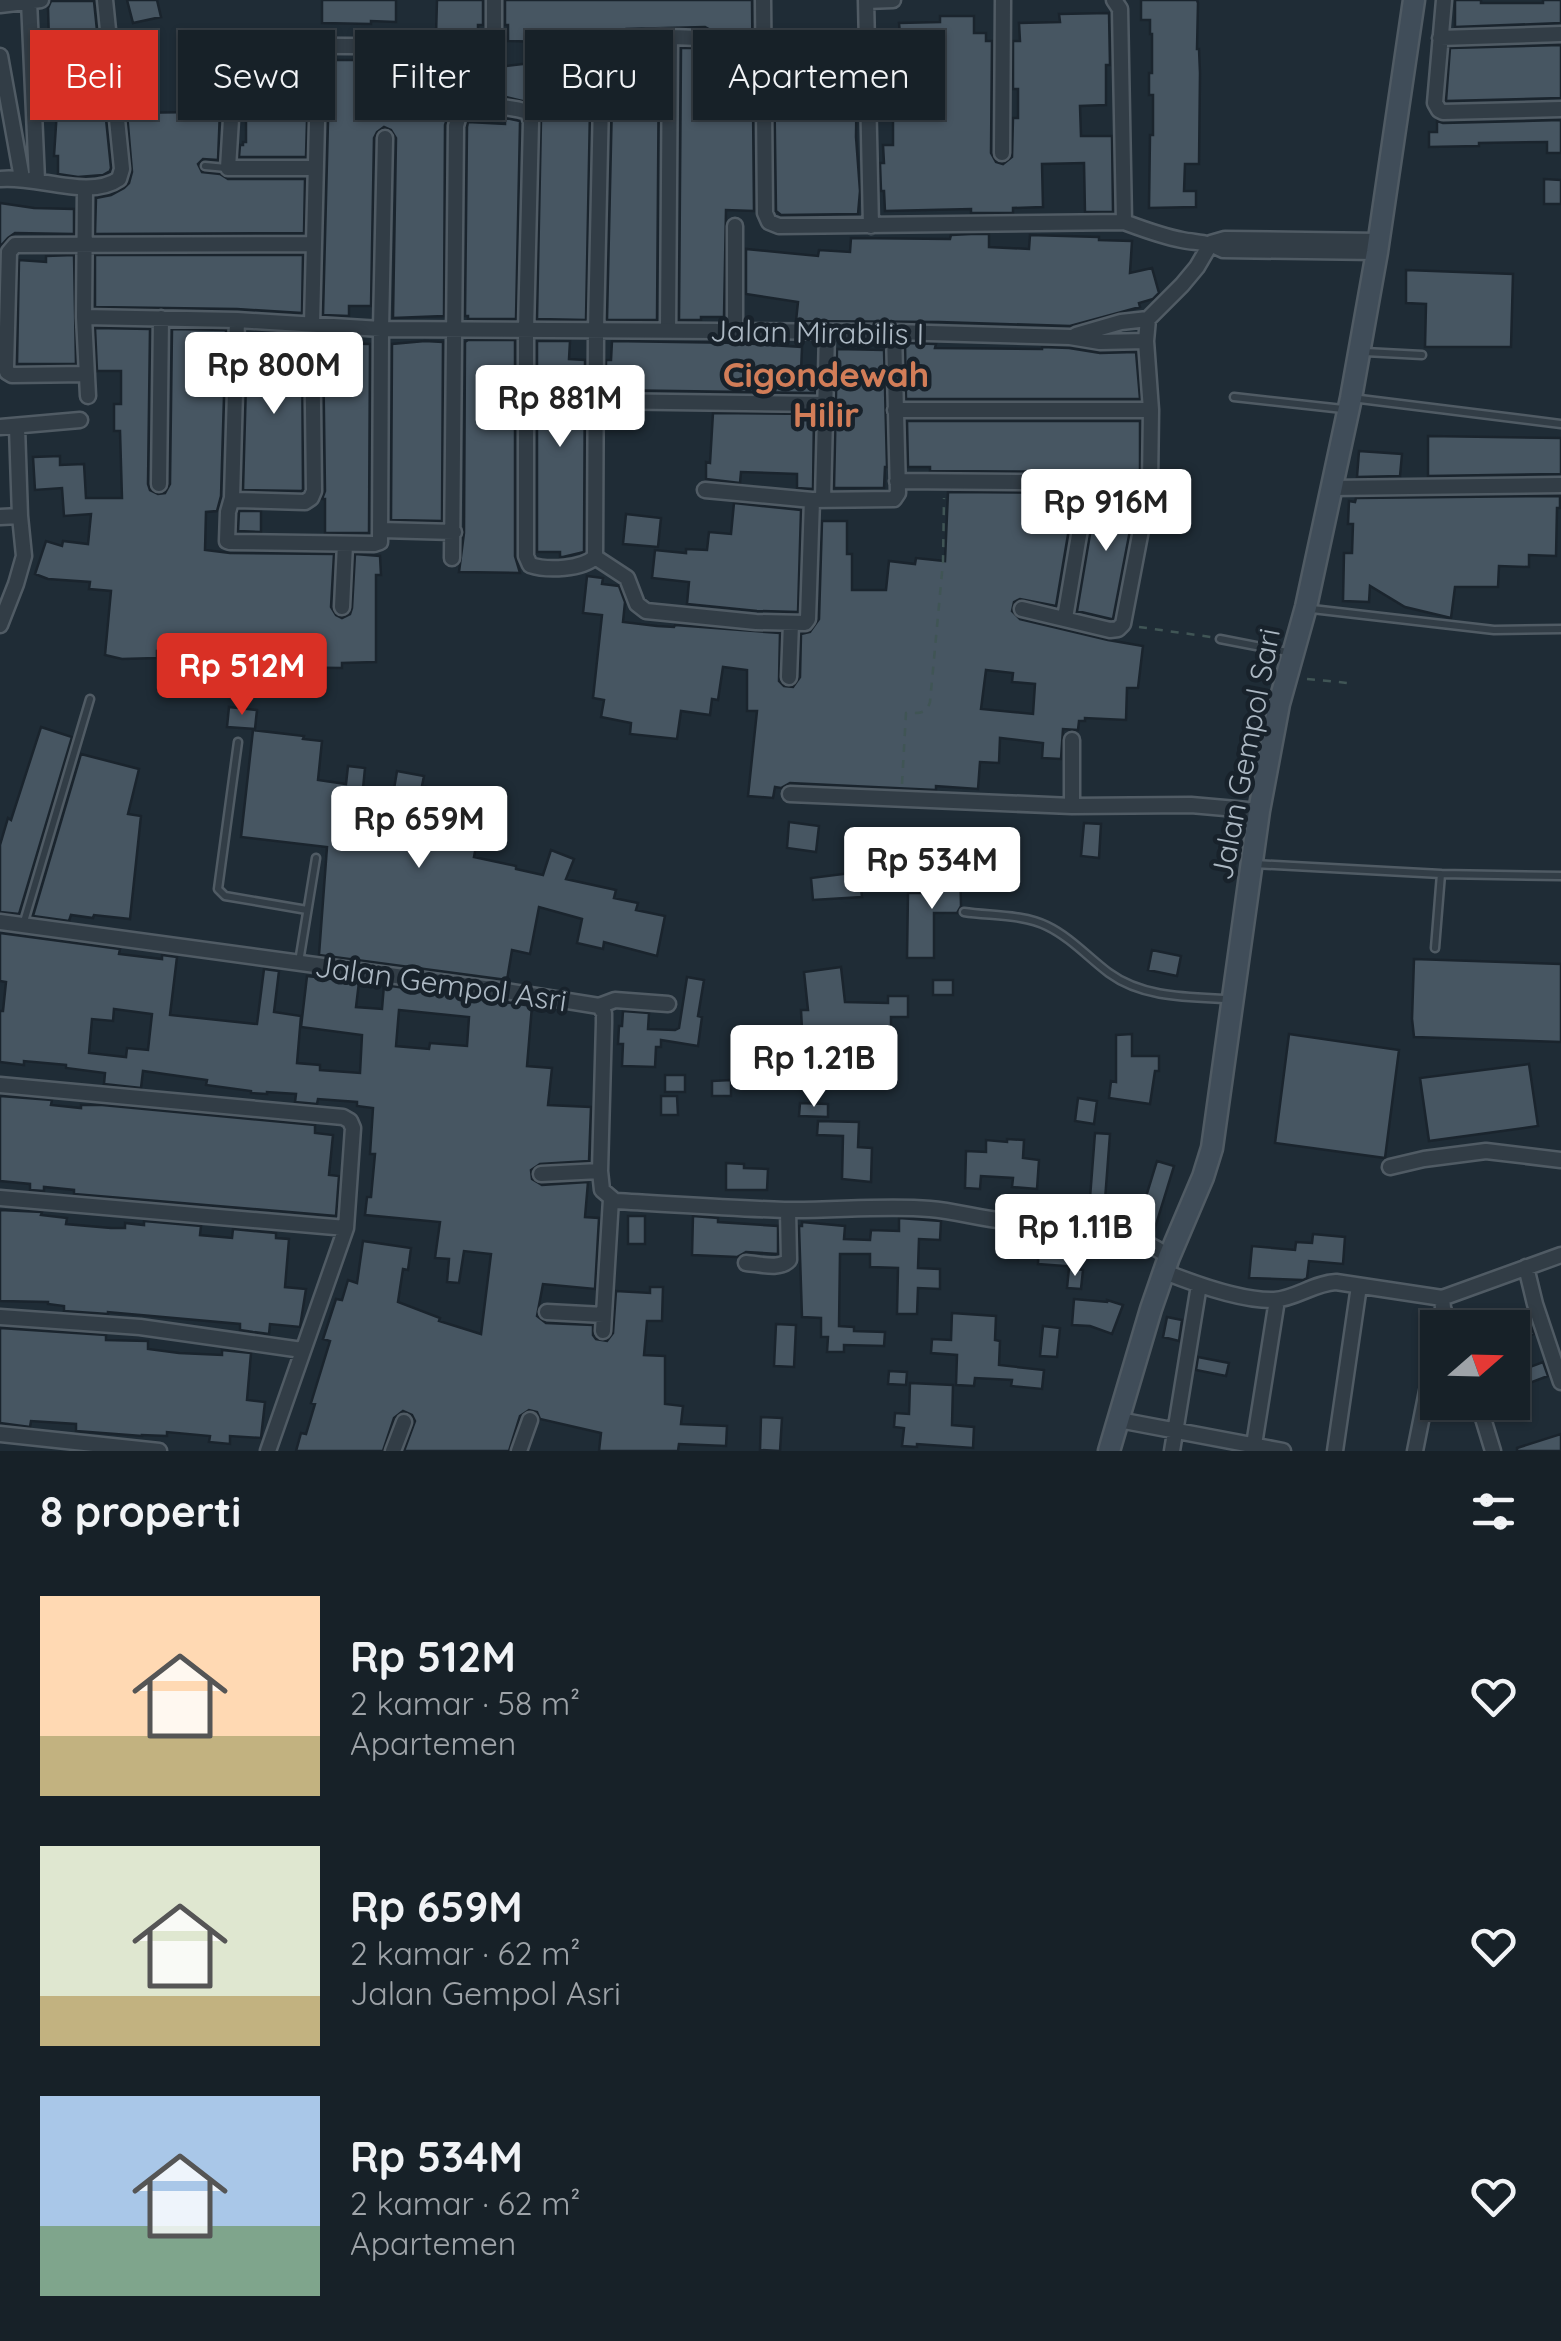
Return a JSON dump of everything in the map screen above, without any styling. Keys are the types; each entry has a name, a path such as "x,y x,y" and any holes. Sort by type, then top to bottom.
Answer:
{"street":[{"path":"0,5 40,0"},
{"path":"0,179 30,179 85,188 120,179 105,0"},
{"path":"335,46 471,47 488,43 494,36 494,0"},
{"path":"763,0 763,30"},
{"path":"867,30 866,0 893,0"},
{"path":"1002,153 1004,0"},
{"path":"1114,0 1120,10 1124,222"},
{"name":"Jalan Gempol Sari","path":"1110,1451 1135,1358 1212,1148 1259,811 1350,404 1414,0"},
{"path":"1444,0 1436,103 1439,110 1561,110"},
{"path":"29,1 30,179"},
{"path":"1440,38 1561,34"},
{"path":"0,60 6,119 30,179"},
{"path":"452,558 459,115 476,107 520,110 528,112 530,122 526,330 526,556 530,566 589,561 627,578 637,604 646,612 803,623 808,619 827,332"},
{"path":"231,120 228,168 315,168"},
{"path":"589,561 597,400 601,120"},
{"path":"668,331 669,120"},
{"path":"764,120 765,214 769,222 779,226 1124,222 1169,237 1210,243 1224,239 1378,246"},
{"path":"869,120 872,226"},
{"path":"232,498 305,502 312,498 314,490 312,324 318,122"},
{"path":"236,320 232,498 226,538 230,542 380,542 386,138"},
{"path":"85,188 88,396"},
{"path":"735,226 735,331"},
{"path":"1022,609 1110,630 1123,624 1150,482 1148,318 1190,276 1210,243"},
{"path":"87,374 7,372 10,247 14,244 313,244"},
{"name":"Jalan Mirabilis I","path":"84,317 236,320 381,329 894,332 1146,341"},
{"path":"159,484 161,318"},
{"name":"Jalan Mirabilis I","path":"1070,337 1148,318"},
{"path":"706,490 817,500 894,499 898,493 894,332"},
{"path":"597,400 825,404"},
{"path":"894,410 1151,410"},
{"path":"0,428 80,420"},
{"path":"0,625 24,556 17,427"},
{"path":"897,480 1150,482"},
{"path":"1066,618 1088,482"},
{"path":"1330,488 1561,485"},
{"path":"0,517 20,516"},
{"path":"381,530 454,532"},
{"path":"342,607 345,544"},
{"path":"789,677 791,622"},
{"path":"1072,740 1072,806"},
{"path":"790,794 1072,806 1191,805 1259,811"},
{"name":"Jalan Gempol Asri","path":"0,922 599,1006 604,1014 600,1171 602,1190 611,1199"},
{"path":"599,1006 615,1000 668,1004"},
{"path":"0,1085 350,1121 353,1128 346,1228 268,1451"},
{"path":"1390,1166 1486,1152 1561,1160"},
{"path":"541,1174 600,1171"},
{"path":"0,1198 346,1228"},
{"path":"547,1312 603,1323 611,1199 788,1210 934,1209 1002,1221 1100,1230 1158,1248 1167,1264 1199,1285 1277,1300 1326,1282 1443,1303 1561,1255"},
{"path":"746,1264 786,1264 788,1210"},
{"path":"1526,1268 1561,1382"},
{"path":"1172,1451 1199,1285"},
{"path":"1335,1451 1359,1286"},
{"path":"1253,1449 1277,1300"},
{"path":"1442,1310 1443,1303"},
{"path":"1443,1303 1445,1310"},
{"path":"0,1317 140,1327 302,1350"},
{"path":"519,1451 530,1420"},
{"path":"1119,1420 1253,1449 1283,1451"},
{"path":"1416,1451 1422,1420"},
{"path":"1483,1420 1492,1451"},
{"path":"393,1451 404,1422"},
{"path":"0,1434 159,1451"}],"lane":[{"path":"205,166 228,168"},
{"path":"1359,351 1422,356"},
{"path":"1234,398 1350,404 1561,424"},
{"path":"1306,607 1477,629 1561,630"},
{"path":"1220,639 1292,653"},
{"path":"23,926 90,700"},
{"path":"238,742 218,889 224,896 307,910"},
{"path":"299,964 316,858"},
{"path":"1253,864 1561,876"},
{"path":"1435,948 1440,874"},
{"path":"964,912 1049,926 1123,982 1144,990 1234,1000"}],"path":[{"path":"902,800 906,713 928,710 930,702 942,562 944,481"},
{"path":"1123,624 1220,639"},
{"path":"1286,678 1348,682"}],"building":[{"path":"127,0 157,0 161,17 133,23"},
{"path":"322,0 396,0 396,22 322,23"},
{"path":"437,0 483,0 483,25 478,25 478,30 436,30"},
{"path":"505,0 752,0 752,30 525,30 525,41 508,41"},
{"path":"1141,0 1198,3 1199,164 1185,164 1184,191 1196,191 1196,207 1149,208 1152,34 1150,20 1141,20"},
{"path":"1455,0 1561,0 1561,23 1455,27"},
{"path":"51,1 94,1 97,30 49,30"},
{"path":"1109,13 1106,105 1080,106 1081,136 1112,136 1113,212 1085,212 1084,163 1042,164 1043,207 1013,208 1013,213 971,213 971,209 885,211 880,163 884,163 883,145 893,145 893,120 945,120 945,30 900,30 899,23 940,22 940,16 974,16 974,33 986,33 986,41 992,41 991,153 996,162 1003,164 1012,157 1013,118 1018,118 1018,89 1013,89 1013,41 1020,41 1019,23 1060,22 1059,14"},
{"path":"1561,45 1561,98 1446,101 1450,48"},
{"path":"681,48 693,48 693,120 753,120 754,211 726,210 724,317 701,320 679,320"},
{"path":"335,60 355,60 355,120 447,120 444,316 393,318 396,138 384,127 374,138 371,306 349,306 349,316 323,315 327,120 335,120"},
{"path":"525,64 525,102 505,97 505,66"},
{"path":"178,112 178,120 220,120 218,160 203,159 198,164 202,172 228,179 305,179 304,233 95,234 96,198 111,195 129,183 132,172 128,120 158,120 158,113"},
{"path":"56,120 106,120 110,171 78,177 58,174 58,156 54,156"},
{"path":"246,120 308,120 306,157 239,157 240,145 246,142"},
{"path":"505,120 520,121 516,319 468,319 467,127 468,122 505,124"},
{"path":"541,120 590,120 586,320 537,319"},
{"path":"612,120 658,120 657,320 607,320"},
{"path":"775,120 856,120 858,214 781,215 776,211"},
{"path":"1561,120 1561,153 1547,153 1547,142 1429,147 1429,132 1437,132 1437,121"},
{"path":"1544,179 1561,180 1561,204 1544,204"},
{"path":"0,203 74,209 74,234 15,233 0,247"},
{"path":"989,234 989,247 1029,249 1030,235 1132,241 1130,273 1152,268 1159,293 1139,303 1140,307 1070,326 796,321 798,302 746,294 746,249 818,256 819,250 850,252 851,238 950,239 951,235"},
{"path":"74,255 76,364 17,364 19,260 46,262 46,256"},
{"path":"95,255 303,255 302,313 95,307"},
{"path":"1406,270 1513,274 1511,347 1425,347 1426,304 1406,303"},
{"path":"95,328 150,329 148,484 158,494 165,493 170,484 172,329 226,330 221,496 217,511 206,512 205,550 334,554 331,607 342,618 352,608 355,554 380,556 381,575 376,575 376,662 342,663 342,668 264,667 264,662 245,662 245,652 219,654 181,645 181,649 157,651 157,658 122,659 105,655 111,591 89,589 90,582 48,579 35,574 46,541 62,546 63,541 88,544 91,514 64,516 62,488 35,490 33,457 60,456 60,465 84,464 86,498 122,498 120,431 114,431 114,404 121,404 121,371 97,371"},
{"path":"284,334 302,335 303,489 243,490 247,347 285,344"},
{"path":"468,340 515,340 515,556 520,573 459,572 464,533"},
{"path":"537,341 570,341 569,359 585,360 584,552 563,557 560,552 537,552"},
{"path":"612,341 802,347 801,372 815,372 815,393 606,390 606,360 611,360"},
{"path":"443,342 442,521 391,520 392,344"},
{"path":"323,343 370,344 369,533 325,533"},
{"path":"905,343 936,344 935,348 1042,347 1136,352 1140,399 906,399"},
{"path":"837,349 884,350 884,488 834,488"},
{"path":"713,413 814,414 813,489 797,488 797,474 741,472 740,483 706,479"},
{"path":"907,421 1140,421 1140,472 930,471 930,467 908,467"},
{"path":"1428,436 1561,438 1561,474 1428,476"},
{"path":"1359,451 1402,454 1400,476 1357,477"},
{"path":"948,492 1075,493 1056,606 1020,599 1014,602 1012,611 1020,619 1143,646 1138,688 1127,688 1126,720 1085,718 1079,721 1078,730 1063,729 1061,759 1042,758 1043,743 1000,738 999,763 980,762 978,789 790,783 775,787 773,798 748,796 757,711 747,711 747,670 723,667 718,700 712,699 710,715 681,711 677,739 630,734 631,723 601,717 604,700 593,698 602,615 583,613 587,576 603,578 602,584 619,586 625,602 623,622 780,633 779,681 793,687 800,677 801,634 810,632 819,619 822,521 847,521 852,590 886,590 889,561 945,561","holes":["986,670 1013,673 1012,682 1035,684 1033,714 981,709"]},
{"path":"1097,493 1137,494 1113,619 1077,611"},
{"path":"1560,496 1556,556 1529,555 1529,567 1499,566 1498,587 1455,587 1451,618 1405,607 1370,586 1369,602 1343,601 1344,553 1352,553 1349,501"},
{"path":"734,503 801,510 798,612 687,604 689,582 652,578 655,550 707,550 709,532 731,534"},
{"path":"239,511 261,511 261,532 238,531"},
{"path":"626,514 661,518 658,547 623,544"},
{"path":"229,707 257,710 255,729 227,727"},
{"path":"41,727 72,737 19,914 0,912 0,845"},
{"path":"253,730 322,741 318,780 346,784 348,766 365,768 361,809 386,814 397,771 424,776 422,786 479,799 471,840 477,841 474,857 543,875 551,850 574,859 566,879 616,890 614,898 638,903 636,910 665,916 657,956 604,942 603,949 577,943 582,919 539,907 530,954 512,950 507,980 319,955 327,847 241,837"},
{"path":"81,754 139,769 128,814 141,816 130,919 71,915 69,921 33,916"},
{"path":"789,822 819,826 816,852 787,848"},
{"path":"1084,823 1101,824 1099,858 1081,856"},
{"path":"940,865 960,865 961,906 957,913 934,913 934,958 907,958 908,893 941,890"},
{"path":"859,872 862,897 813,900 811,878"},
{"path":"0,933 120,949 119,954 177,957 170,1015 257,1024 264,969 279,971 274,1012 301,1016 297,1063 320,1065 320,1070 360,1073 362,1035 301,1027 307,976 359,982 356,1007 382,1009 384,985 532,1006 527,1066 552,1068 548,1105 591,1107 589,1161 540,1164 531,1170 532,1179 542,1185 588,1182 585,1217 599,1218 595,1289 543,1284 537,1316 546,1323 593,1325 596,1339 607,1341 613,1333 616,1291 650,1293 650,1287 663,1287 662,1321 647,1321 644,1355 665,1356 665,1404 683,1406 681,1424 727,1426 726,1446 679,1444 678,1451 599,1451 601,1433 540,1419 537,1412 529,1410 520,1416 509,1451 404,1451 415,1421 403,1411 394,1418 383,1451 296,1451 315,1404 311,1403 330,1341 323,1339 336,1299 342,1300 348,1280 357,1283 363,1241 411,1248 398,1302 481,1334 491,1254 464,1251 459,1283 447,1282 449,1259 435,1258 440,1222 365,1215 367,1197 371,1197 375,1154 370,1154 373,1108 357,1106 357,1102 318,1099 317,1104 295,1102 296,1094 251,1093 206,1085 207,1080 143,1071 141,1088 104,1084 105,1073 66,1065 0,1062 0,1011 6,982 0,981","holes":["114,1009 152,1014 148,1050 127,1048 126,1057 89,1053 92,1019 113,1021","399,1010 469,1017 467,1046 396,1046"]},
{"path":"1152,950 1181,956 1177,976 1148,970"},
{"path":"1414,959 1561,964 1561,1042 1414,1037"},
{"path":"841,967 845,1002 888,1003 888,996 908,996 908,1017 891,1017 891,1030 802,1029 801,1010 808,1010 804,972"},
{"path":"687,977 704,980 698,1046 661,1040 661,1047 656,1047 655,1067 622,1066 623,1044 618,1044 623,1011 649,1013 648,1029 679,1028"},
{"path":"933,980 953,980 953,995 933,995"},
{"path":"1132,1034 1132,1056 1159,1056 1150,1104 1109,1098 1111,1081 1116,1082 1116,1035"},
{"path":"1289,1034 1399,1050 1385,1158 1275,1143"},
{"path":"1529,1064 1538,1126 1429,1141 1420,1078"},
{"path":"665,1075 685,1075 685,1092 665,1092"},
{"path":"731,1080 731,1096 712,1096 712,1081"},
{"path":"0,1096 52,1100 51,1105 81,1108 102,1105 315,1125 315,1133 333,1135 329,1175 339,1176 336,1216 74,1194 74,1190 44,1187 44,1191 30,1190 30,1184 0,1181"},
{"path":"661,1096 677,1096 678,1115 661,1115"},
{"path":"1078,1098 1097,1101 1094,1124 1075,1121"},
{"path":"800,1103 828,1104 828,1117 799,1116"},
{"path":"818,1121 859,1122 858,1147 872,1148 871,1182 842,1179 843,1136 817,1135"},
{"path":"1095,1133 1110,1134 1105,1200 1090,1198"},
{"path":"986,1140 1024,1140 1023,1158 1039,1160 1037,1189 1012,1187 1013,1178 981,1176 980,1189 965,1188 966,1151 986,1152"},
{"path":"1157,1161 1174,1166 1154,1231 1137,1226"},
{"path":"726,1163 768,1169 767,1190 726,1190"},
{"path":"1082,1199 1102,1201 1100,1216 1081,1215"},
{"path":"0,1210 42,1212 41,1215 67,1218 66,1224 111,1228 125,1228 125,1223 144,1225 144,1221 201,1226 200,1235 232,1238 233,1229 276,1233 276,1238 289,1239 285,1287 306,1289 300,1327 270,1324 269,1334 240,1330 240,1324 64,1311 64,1306 48,1302 0,1301"},
{"path":"628,1216 645,1216 645,1244 628,1244"},
{"path":"693,1216 718,1218 718,1222 778,1226 778,1254 692,1255"},
{"path":"899,1218 941,1221 940,1240 919,1239 918,1268 940,1269 940,1289 918,1288 917,1314 897,1314 898,1268 870,1267 870,1254 840,1254 839,1326 854,1327 854,1331 885,1332 884,1346 844,1345 844,1352 827,1352 828,1337 821,1337 821,1318 802,1317 799,1226 802,1222 845,1226 844,1239 870,1240 871,1230 899,1231"},
{"path":"1313,1234 1345,1237 1343,1264 1309,1261 1307,1278 1303,1280 1249,1278 1252,1246 1295,1250 1296,1242 1312,1243"},
{"path":"1039,1244 1079,1247 1078,1267 1038,1264"},
{"path":"1069,1268 1083,1270 1081,1289 1067,1288"},
{"path":"1074,1299 1107,1300 1123,1305 1112,1334 1072,1325"},
{"path":"952,1313 996,1316 999,1365 1044,1370 1042,1389 1011,1386 1012,1380 975,1378 974,1386 956,1385 957,1355 931,1353 932,1339 951,1340"},
{"path":"1167,1317 1182,1320 1179,1341 1163,1337"},
{"path":"776,1324 796,1325 794,1367 774,1366"},
{"path":"1043,1326 1060,1328 1057,1357 1040,1356"},
{"path":"0,1328 106,1335 106,1340 148,1341 148,1349 179,1353 251,1353 247,1400 265,1402 261,1438 230,1436 230,1444 209,1442 210,1436 167,1432 167,1436 142,1436 76,1431 76,1424 31,1421 30,1427 0,1423"},
{"path":"1198,1357 1229,1363 1226,1376 1196,1370"},
{"path":"1543,1362 1548,1376 1530,1383 1530,1367"},
{"path":"889,1371 907,1372 906,1385 888,1384"},
{"path":"910,1383 953,1385 952,1425 974,1427 973,1448 902,1446 904,1428 894,1427 895,1413 909,1414"},
{"path":"761,1417 782,1418 780,1451 760,1450"},
{"path":"1561,1434 1561,1451 1517,1451 1517,1448"}],"district":[{"name":"Cigondewah Hilir","path":"826,394"}]}
